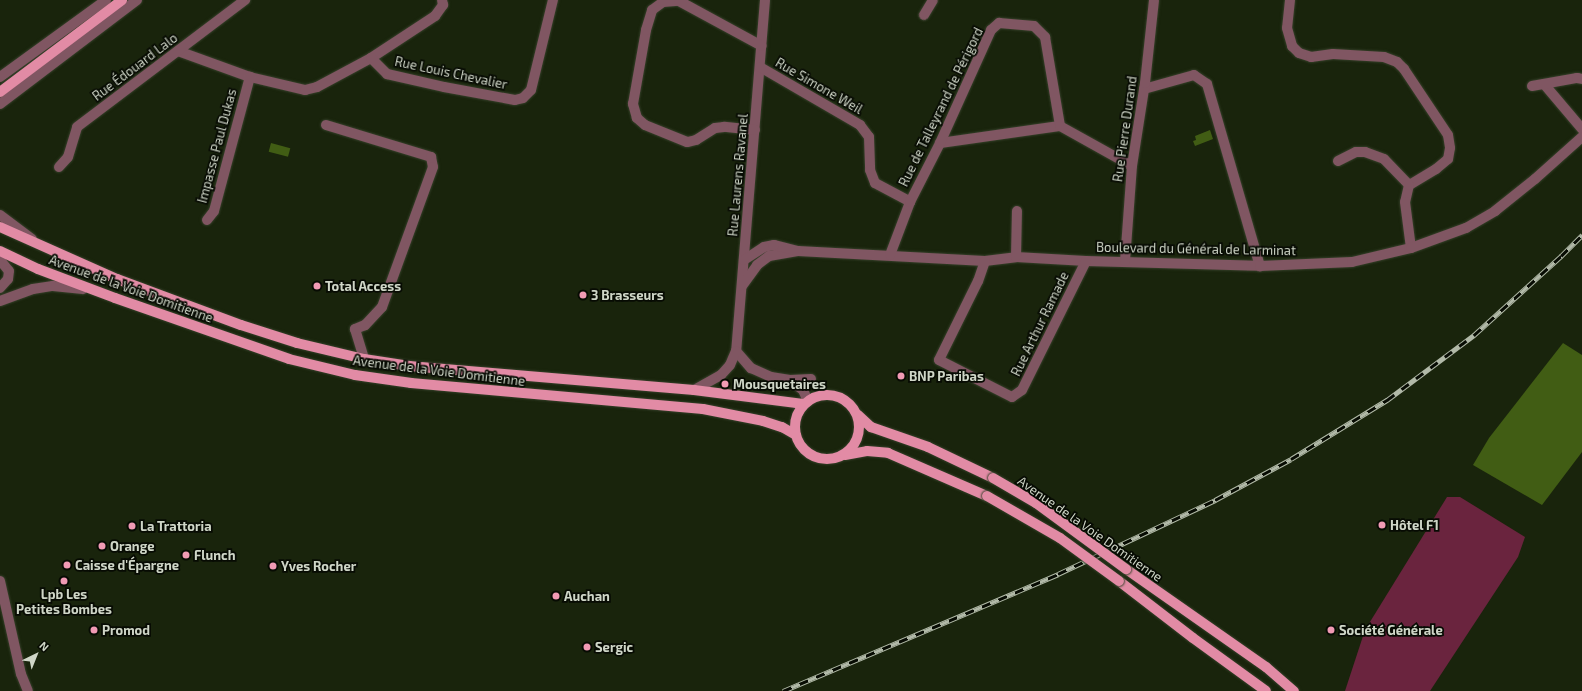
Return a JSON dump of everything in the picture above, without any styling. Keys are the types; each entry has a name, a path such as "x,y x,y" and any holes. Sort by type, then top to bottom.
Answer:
{"main road":[{"path":"0,92 122,0"},
{"name":"Avenue de la Voie Domitienne","path":"0,227 117,279 240,325 297,343 364,359 409,366 694,390 805,402"},
{"name":"Avenue de la Voie Domitienne","path":"0,251 38,269 115,298 289,359 355,375 411,383 702,409 763,421 782,427 796,435"},
{"path":"823,394 837,396 849,403 858,415 859,434 850,450 842,456 832,459 821,459 811,455 802,448 796,435 795,419 805,402 823,394"},
{"name":"Avenue de la Voie Domitienne","path":"858,415 871,427 928,447 993,478 1036,503 1126,569 1266,667 1294,691"},
{"name":"Avenue de la Voie Domitienne","path":"842,456 867,451 888,453 987,496 1060,538 1266,691"}],"street":[{"path":"0,77 106,0"},
{"path":"0,104 137,0"},
{"name":"Rue Édouard Lalo","path":"59,167 68,157 77,127 244,0"},
{"path":"178,51 250,77 305,90 317,87 371,58 435,16 443,5 442,0"},
{"name":"Rue Louis Chevalier","path":"371,58 387,74 515,100 523,98 531,90 553,0"},
{"name":"Rue Laurens Ravanel","path":"694,390 721,375 730,364 736,351 765,0"},
{"path":"924,16 933,0"},
{"name":"Rue Pierre Durand","path":"1125,261 1132,166 1144,89 1154,0"},
{"path":"1290,0 1287,28 1292,46 1299,53 1311,57 1333,54 1384,56 1397,62 1404,69 1448,135 1450,148 1448,159 1436,169 1409,185 1406,202 1411,248"},
{"path":"755,130 724,127 715,128 696,140 687,142 645,125 637,118 633,104 646,30 652,10 663,2 679,1 762,46"},
{"name":"Rue de Talleyrand de Périgord","path":"890,255 910,202 940,143 991,30 1000,23 1034,26 1045,37 1060,126"},
{"name":"Rue Simone Weil","path":"760,66 860,125 869,137 870,170 875,182 910,202"},
{"path":"1144,89 1194,75 1207,84 1260,266"},
{"name":"Impasse Paul Dukas","path":"207,220 214,211 250,77"},
{"path":"1532,86 1577,78 1582,79"},
{"path":"1544,84 1582,129"},
{"path":"326,125 431,157 434,167 382,307 365,326 355,329 364,359"},
{"path":"940,143 1060,126 1132,166"},
{"name":"Boulevard du Général de Larminat","path":"744,260 764,247 774,245 798,251 985,261 1016,256 1086,261 1260,266 1352,262 1411,248 1466,228 1495,211 1535,179 1582,137"},
{"path":"1338,161 1356,152 1371,154 1384,159 1409,185"},
{"path":"1016,256 1017,211"},
{"name":"Avenue de la Voie Domitienne","path":"0,215 37,243"},
{"name":"Boulevard du Général de Larminat","path":"742,286 757,265 769,256 798,251"},
{"path":"0,260 9,271 8,279 0,288"},
{"name":"Rue Arthur Ramade","path":"985,261 978,282 939,360 1012,396 1022,390 1086,261"},
{"path":"0,301 33,290 53,286 75,287 115,298"},
{"path":"736,351 751,368 771,376 790,380 811,379"},
{"path":"790,380 803,390 805,402"},
{"path":"0,581 26,691"}],"shaded area":[{"path":"1210,130 1213,139 1195,146 1193,141 1196,140 1195,136"},
{"path":"271,143 290,148 288,157 269,152"},
{"path":"1563,343 1582,355 1582,452 1542,505 1473,465 1489,438"},
{"path":"1447,497 1460,497 1525,537 1518,557 1430,691 1345,691 1365,630"}],"railway":[{"path":"783,691 1058,574 1215,500 1291,459 1387,400 1474,335 1582,235"}],"place":[{"name":"Total Access","path":"317,286"},
{"name":"3 Brasseurs","path":"583,295"},
{"name":"BNP Paribas","path":"901,376"},
{"name":"Mousquetaires","path":"725,384"},
{"name":"Hôtel F1","path":"1382,525"},
{"name":"La Trattoria","path":"132,526"},
{"name":"Orange","path":"102,546"},
{"name":"Flunch","path":"186,555"},
{"name":"Caisse d'Épargne","path":"67,565"},
{"name":"Yves Rocher","path":"273,566"},
{"name":"Lpb Les Petites Bombes","path":"64,581"},
{"name":"Auchan","path":"556,596"},
{"name":"Promod","path":"94,630"},
{"name":"Société Générale","path":"1331,630"},
{"name":"Sergic","path":"587,647"}]}
